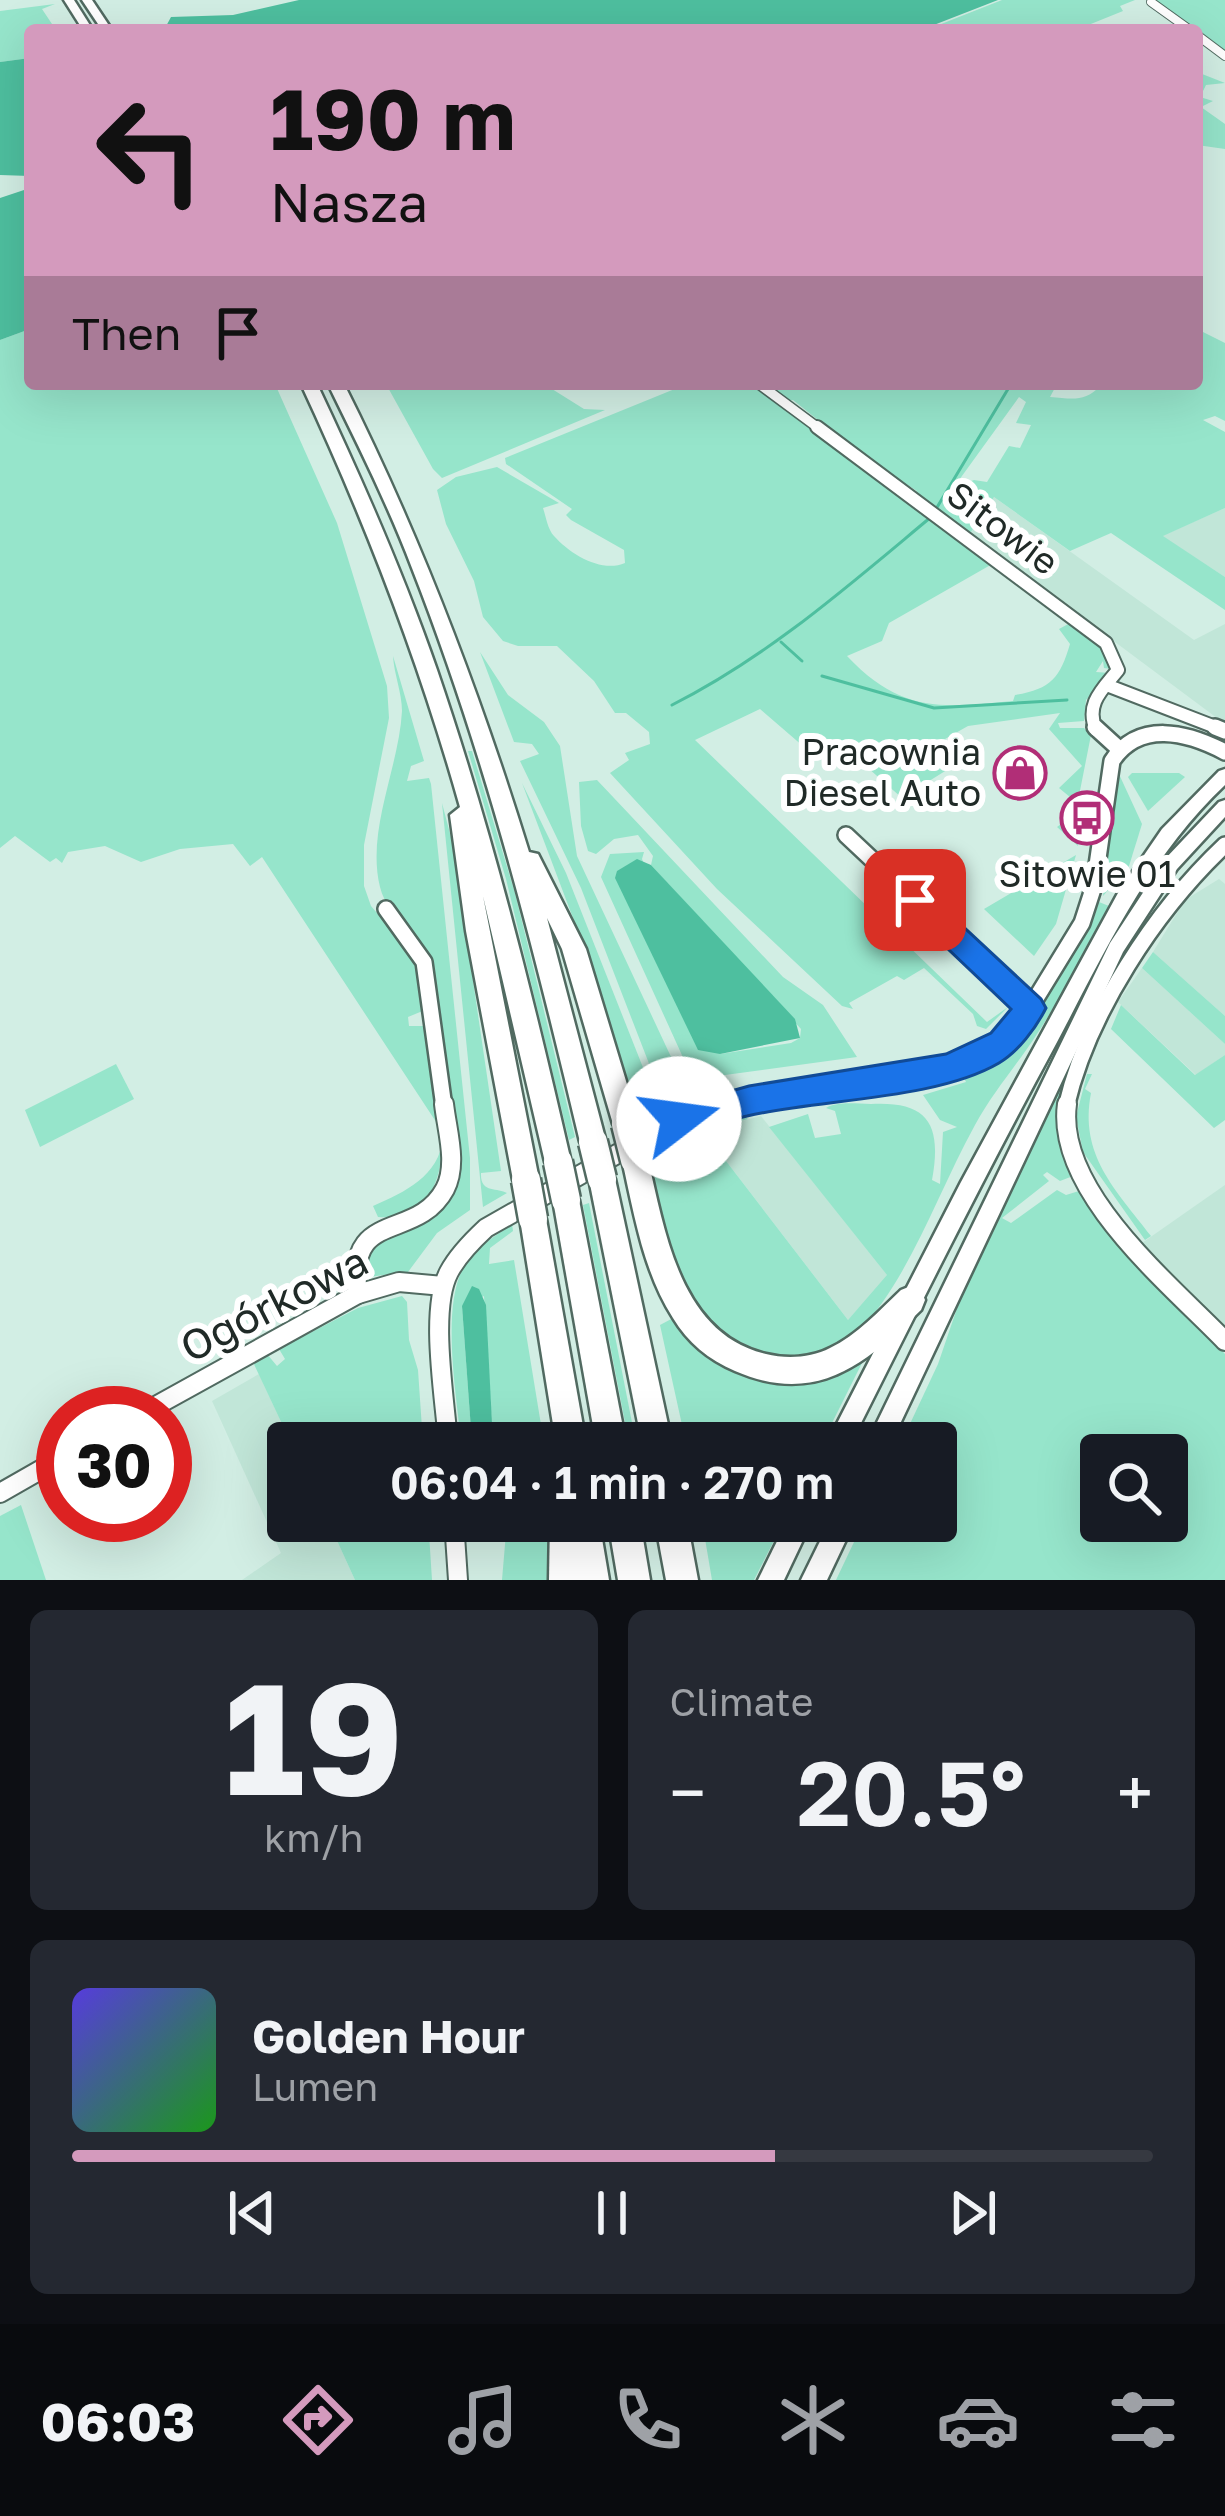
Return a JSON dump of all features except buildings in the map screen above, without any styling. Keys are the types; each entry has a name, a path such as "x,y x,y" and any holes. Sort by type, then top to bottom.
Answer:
{"highway":[{"path":"312,390 384,552 454,754 518,980 607,1422"},
{"path":"339,390 414,550 510,824 602,1179 653,1422"},
{"path":"454,754 477,931 526,1180 565,1422"},
{"path":"510,824 574,949 626,1124 658,1255 675,1297 698,1332 730,1355 785,1371 818,1367 851,1352 911,1300"},
{"path":"565,1580 566,1542"},
{"path":"587,1542 592,1580"},
{"path":"628,1542 634,1580"},
{"path":"675,1542 682,1580"}],"main road":[{"path":"850,1422 1003,1118 1150,853 1225,776"},
{"path":"889,1422 1116,948 1171,864 1225,806"},
{"path":"771,1580 790,1542"},
{"path":"814,1580 833,1542"}],"street":[{"path":"1151,2 1182,24"},
{"name":"Sitowie","path":"766,390 1106,643 1118,670 1094,700 1090,715 1098,734 1118,748"},
{"path":"1109,686 1225,731"},
{"path":"446,1422 440,1333 443,1286 459,1255 486,1228 679,1119 749,1100 966,1063 1002,1043 1030,1008 1082,923 1092,897 1118,748 1132,738 1174,734 1225,752"},
{"path":"846,835 1030,1008"},
{"path":"1225,845 1172,898 1128,961 1079,1067 1064,1117 1069,1146 1083,1176 1132,1242 1225,1341"},
{"path":"358,1294 350,1261 354,1251 431,1206 447,1186 452,1164 424,962 386,909"},
{"name":"Ogórkowa","path":"192,1386 358,1294 399,1282 443,1286"},
{"path":"0,1493 36,1472"},
{"path":"455,1542 458,1580"}],"shaded area":[{"path":"299,0 998,0 936,24 167,24 171,17 233,15"},
{"path":"1002,0 1135,0 1120,6 1123,11 1091,24 941,24"},
{"path":"1154,0 1225,0 1225,53 1203,37 1203,24 1186,24"},
{"path":"55,4 42,9 52,24 24,24 24,59 0,62 0,11"},
{"path":"24,59 24,176 0,175 0,62"},
{"path":"1203,74 1225,83 1206,85 1203,91"},
{"path":"1203,108 1225,124 1225,149 1203,146"},
{"path":"24,190 24,331 0,340 0,198"},
{"path":"24,331 24,390 278,390 337,523 387,686 389,718 364,845 364,886 371,906 413,955 425,1010 408,1017 409,1026 427,1026 444,1134 262,857 250,866 233,844 180,849 141,862 105,846 68,852 62,863 56,858 50,862 15,836 0,848 0,340"},
{"path":"1203,332 1225,343 1225,421 1215,416 1203,420 1225,432 1225,508 1163,536 1225,577 1225,610 1111,533 1070,551 994,497 971,532 947,521 914,494 917,491 868,460 793,400 784,401 770,390 1054,390 1050,397 1089,395 1095,390 1203,390","holes":["1019,397 1026,402 1016,423 1031,425 1020,448 1009,446 987,482 974,480 954,487"]},
{"path":"389,390 554,390 584,409 605,410 442,478"},
{"path":"672,390 759,390 921,510 920,514 937,520 994,563 889,623 882,641 847,656 867,675 885,688 923,702 1013,701 1015,695 1046,685 1058,673 1070,644 1059,629 1072,622 1104,648 1111,669 1104,668 1103,661 1096,672 1110,673 1086,700 1084,721 1058,723 1060,728 1084,728 1091,735 1075,816 1078,846 1057,827 1073,815 1076,802 1059,788 1082,766 1049,729 1060,713 968,726 945,739 966,758 902,798 842,745 811,753 760,709 695,740 987,1022 1008,1007 986,1029 977,1026 973,1014 924,968 904,980 897,976 849,1003 853,1009 842,1006 717,889 610,773 629,760 625,753 650,744 649,732 626,713 615,713 594,681 557,646 503,641 483,617 474,581 446,524 437,490 456,477 497,467 559,503 543,508 552,533 569,550 607,566 625,563 624,550 571,520 566,515 572,509 506,464 505,458"},
{"path":"994,497 1194,640 1225,624 1225,724 970,534"},
{"path":"1225,508 1225,577 1162,536"},
{"path":"480,652 508,695 544,722 560,746 577,856 672,1059 683,1094 669,1102 655,1079 581,888 520,761 539,754 532,744 514,742"},
{"path":"393,656 424,761 411,766 407,781 429,778 431,784 470,1158 470,1210 437,1233 408,1272 368,1277 361,1265 372,1250 444,1203 461,1165 434,973 384,899 377,865 380,821 402,711"},
{"path":"468,751 472,751 515,893 575,1137 569,1140 506,879"},
{"path":"1118,772 1142,824 1129,866 1103,896"},
{"path":"1132,773 1185,777 1148,811 1128,777"},
{"path":"597,780 783,977 823,1005 857,1057 725,1075 696,1086 601,877 610,854 644,852 642,859 720,1054 791,1043 800,1038 801,1029 651,865 653,856 638,835 614,839 596,854 588,851 581,826 579,782"},
{"path":"522,783 566,873 659,1108 636,1121 652,1110 654,1098 632,1098 593,971"},
{"path":"442,803 453,845 501,1171 481,1173 481,1180 486,1187 507,1193 483,1207"},
{"path":"1076,855 1056,924 1034,956 984,909"},
{"path":"637,859 651,865 795,1019 800,1038 720,1054 698,1050 615,878 617,871"},
{"path":"1219,879 1225,884 1225,1016 1153,952 1185,900"},
{"path":"1099,902 1109,906 1056,1003 982,1113 908,1261 861,1327 810,1354 782,1357 729,1340 707,1321 676,1267 653,1181 655,1176 678,1173 668,1158 645,1154 644,1148 700,1122 743,1115 748,1119 703,1131 848,1320 887,1275 769,1127 808,1114 815,1138 841,1134 835,1111 826,1108 831,1106 906,1107 927,1120 932,1131 932,1180 940,1184 943,1132 957,1127 940,1120 923,1095 966,1082 964,1078 1019,1039 1093,921"},
{"path":"1153,952 1225,1016 1225,1044 1142,968"},
{"path":"1142,968 1225,1044 1225,1055 1196,1075 1118,1002"},
{"path":"1121,1005 1195,1075 1225,1055 1225,1120 1214,1128 1111,1029"},
{"path":"1096,1010 1059,1106 1058,1125 1073,1176 1060,1181 1047,1172 1043,1175 1049,1181 1002,1218 1011,1223 1057,1190 1066,1195 1079,1191 1225,1354 1225,1580 836,1580 854,1542 957,1542 957,1422 911,1422 938,1364 966,1282"},
{"path":"116,1064 134,1099 40,1147 25,1110"},
{"path":"1087,1074 1092,1074 1085,1089 1091,1093 1090,1135 1095,1153 1151,1236 1145,1240 1083,1152 1076,1117"},
{"path":"761,1116 888,1276 848,1320 703,1131"},
{"path":"443,1138 440,1169 421,1205 410,1212 378,1217 373,1206 428,1173"},
{"path":"1225,1185 1225,1332 1142,1243"},
{"path":"589,1203 632,1422 625,1422 583,1205"},
{"path":"512,1224 513,1231 490,1248 489,1264 514,1260 541,1422 492,1422 484,1296 462,1306 470,1422 459,1422 452,1349 454,1300 467,1261"},
{"path":"472,1286 479,1289 486,1305 492,1422 470,1422 462,1306"},
{"path":"402,1296 407,1302 422,1422 281,1422 253,1362 267,1354 277,1366 285,1359 279,1349 358,1308"},
{"path":"675,1317 714,1359 758,1380 807,1381 862,1363 832,1422 681,1422 660,1325"},
{"path":"259,1374 281,1422 267,1422 267,1522 212,1401"},
{"path":"21,1505 46,1580 0,1580 0,1516"},
{"path":"276,1542 338,1542 355,1580 242,1580 281,1553"},
{"path":"338,1542 430,1542 432,1580 355,1580"},
{"path":"505,1542 550,1542 549,1580 502,1580"},
{"path":"706,1542 773,1542 754,1580 712,1580"}],"waterway":[{"path":"936,509 1007,390"},
{"path":"672,705 775,642 931,517"},
{"path":"781,642 802,661"},
{"path":"822,676 934,708 1067,700"}],"place":[{"name":"Pracownia Diesel Auto","path":"1020,773"},
{"name":"Sitowie 01","path":"1087,818"}],"route":[{"path":"679,1119 749,1100 946,1068 985,1055 1011,1035 1030,1008 915,900"}]}
